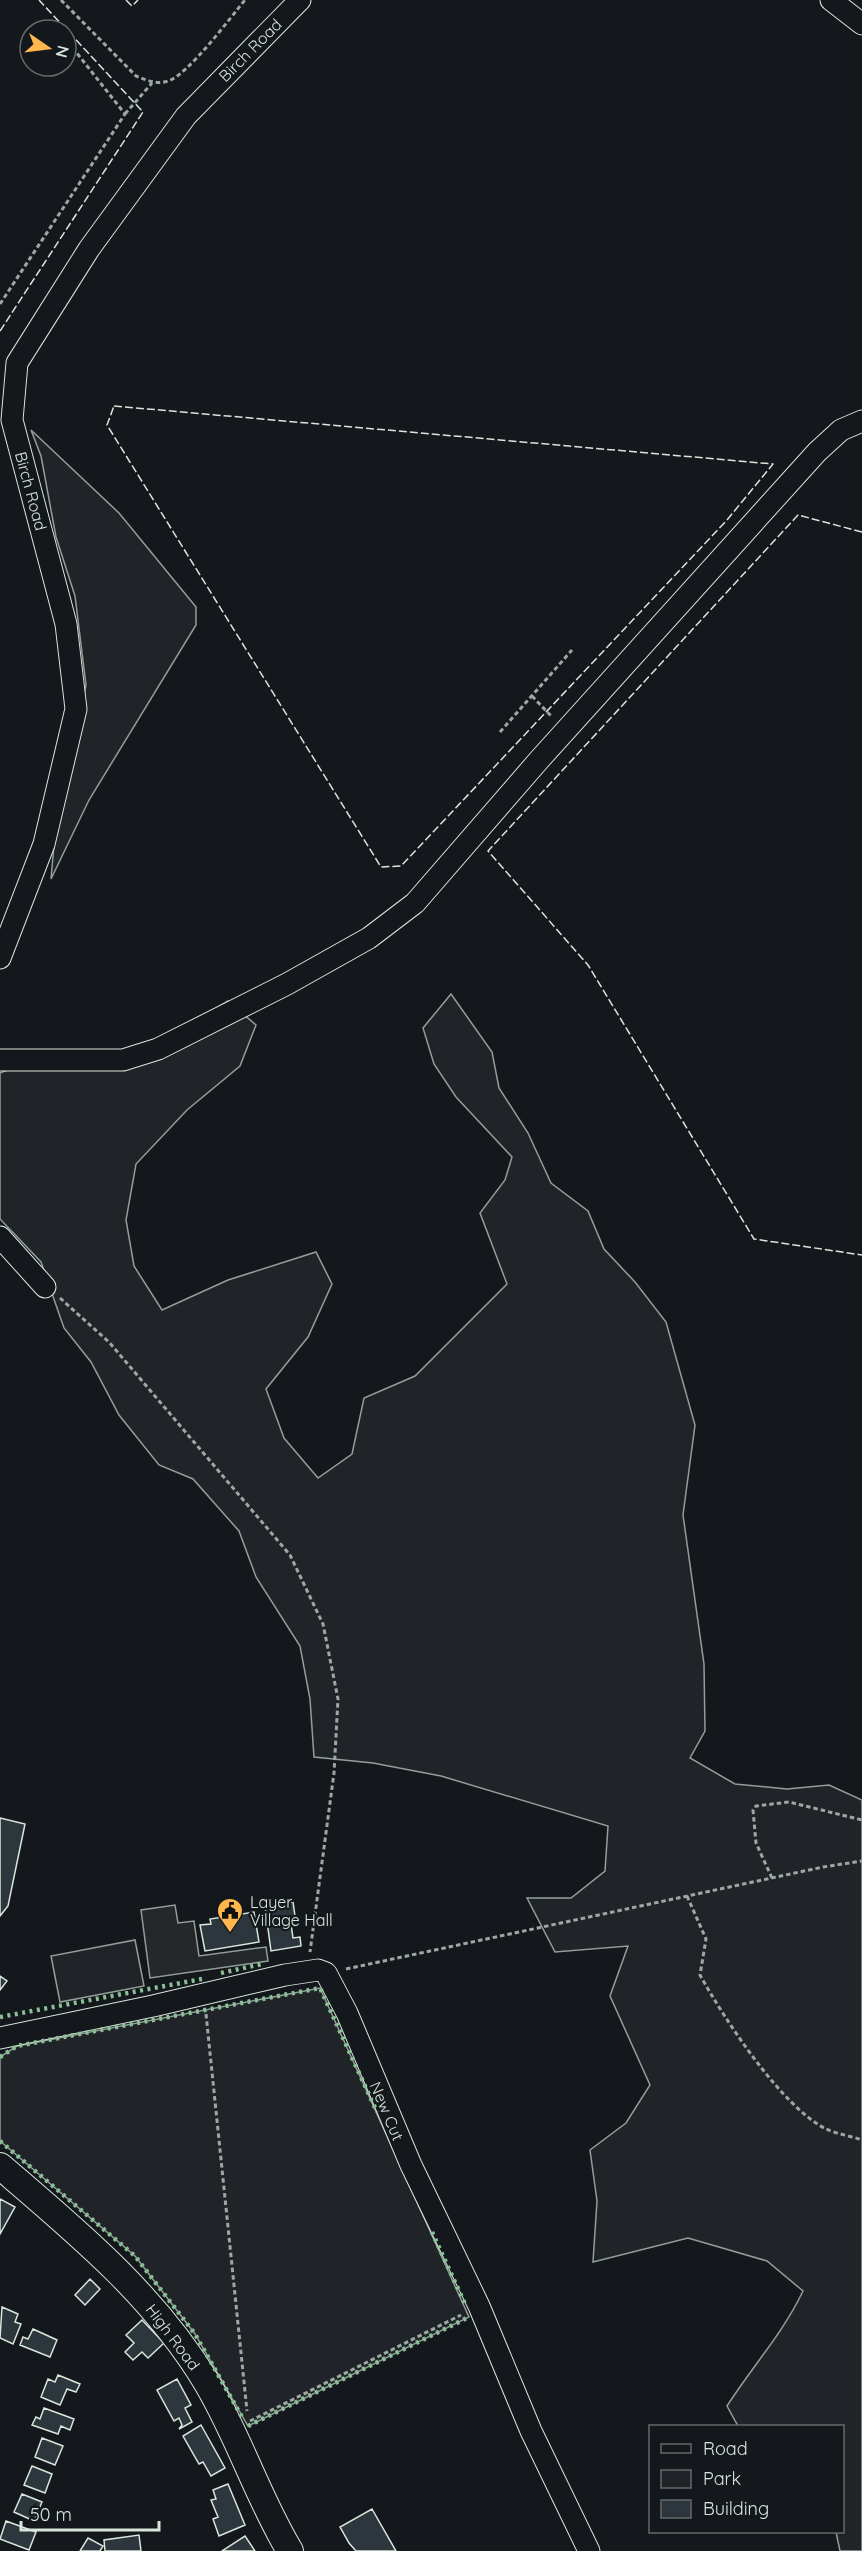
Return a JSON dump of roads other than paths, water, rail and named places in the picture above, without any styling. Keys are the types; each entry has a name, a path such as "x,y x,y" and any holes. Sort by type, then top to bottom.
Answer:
{"main road":[{"name":"High Road","path":"0,2166 121,2273 188,2352 208,2385 290,2551"}],"street":[{"name":"Birch Road","path":"0,958 44,844 76,709 66,624 12,420 17,363 89,249 186,116 300,0"},
{"path":"831,0 862,24"},
{"path":"0,1060 123,1060 158,1049 287,984 369,938 415,903 565,732 817,452 841,430 862,421"},
{"path":"0,1237 45,1287"},
{"name":"New Cut","path":"0,2038 153,2006 204,1992 317,1972 347,2013 411,2165 479,2306 531,2431 589,2551"}],"place":[{"name":"Layer Village Hall","path":"230,1934"}]}
